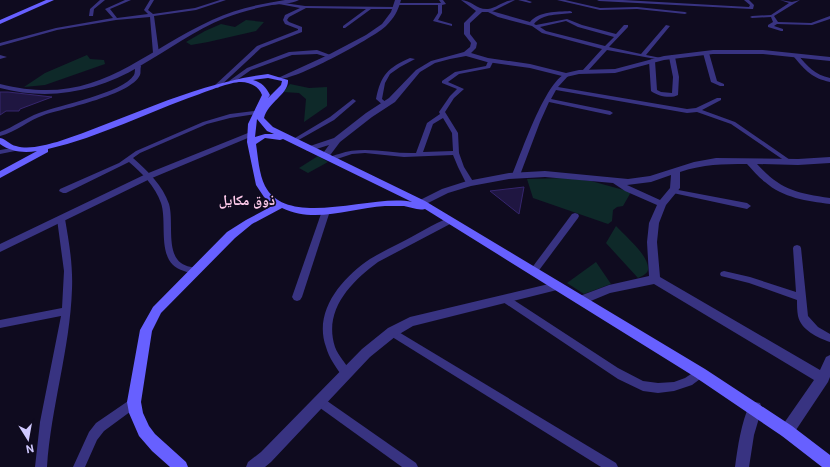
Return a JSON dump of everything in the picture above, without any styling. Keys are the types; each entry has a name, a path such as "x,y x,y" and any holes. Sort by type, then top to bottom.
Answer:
{"main road":[{"path":"0,22 51,0"},
{"path":"256,83 259,79 268,77"},
{"path":"10,145 57,143 75,138 159,106 232,82 268,77 281,78 285,80 285,86 258,112"},
{"path":"232,82 256,83 264,90 265,95 250,130 251,139 259,182 265,193 281,205 296,210 310,212 380,204 420,204"},
{"path":"265,95 274,96"},
{"path":"258,112 264,123 292,141 328,157 420,204 534,271 700,373 755,408 830,464"},
{"path":"251,139 266,135 292,141"},
{"path":"0,175 57,143"},
{"path":"10,145 21,156 17,166"},
{"path":"380,204 398,192"},
{"path":"181,467 142,430 135,412 134,402 143,341 150,320 164,300 196,271 220,244 249,222 281,205"}],"street":[{"path":"91,15 92,9 103,0"},
{"path":"116,19 107,8 129,0"},
{"path":"152,0 146,10 152,15 156,53"},
{"path":"0,45 56,29 116,19 196,9 224,0"},
{"path":"0,86 9,90 26,92 53,92 69,90 96,83 138,66 156,53 223,17 254,8 296,0"},
{"path":"464,0 474,8 490,11 500,16 533,25 544,32 604,48 643,55 656,60"},
{"path":"490,11 512,0"},
{"path":"520,0 530,2"},
{"path":"559,0 600,9 637,8 685,13"},
{"path":"598,0 751,8 752,5 746,0"},
{"path":"682,0 694,6"},
{"path":"782,0 793,3"},
{"path":"752,17 772,16 798,0"},
{"path":"279,3 305,7 370,8 397,4 440,2 440,13 435,21 450,25"},
{"path":"281,78 330,56 382,28 392,17 397,4"},
{"path":"216,87 259,47 300,31 300,28 287,23 285,20 287,16 305,7"},
{"path":"345,27 370,8"},
{"path":"555,8 562,13"},
{"path":"466,54 473,48 474,43 467,34 467,22 480,10"},
{"path":"533,25 534,20 542,16 570,12"},
{"path":"772,16 776,23"},
{"path":"781,30 770,26 776,23 812,24 830,17"},
{"path":"533,25 568,20 580,26 618,36"},
{"path":"584,72 604,48 618,36 626,26"},
{"path":"643,55 668,26"},
{"path":"232,82 249,69 291,53 317,52 330,56"},
{"path":"310,149 337,140 369,115 386,105 395,98 418,71 443,58 466,54 566,75 584,72 623,70 656,60 706,53 752,52 830,59"},
{"path":"706,53 714,82 722,85"},
{"path":"796,56 810,73 817,77 830,80"},
{"path":"656,60 654,91 660,94 675,95 676,77 672,57"},
{"path":"386,105 379,99 389,70 412,59"},
{"path":"470,183 461,167 456,153 456,136 442,111 452,97 461,90 445,83 445,80 464,71 488,67 491,60"},
{"path":"0,134 20,127 41,115 90,100 128,83 135,79 138,66"},
{"path":"516,175 548,100 555,88 566,75"},
{"path":"555,88 676,110 698,110 733,123 790,162"},
{"path":"698,110 719,99"},
{"path":"548,100 610,113"},
{"path":"292,141 337,115 353,101"},
{"path":"63,191 130,158 138,152 205,123 230,116 258,112"},
{"path":"419,155 430,123 443,115"},
{"path":"0,248 149,176 251,139"},
{"path":"328,157 337,140"},
{"path":"0,152 10,145"},
{"path":"0,152 10,145"},
{"path":"328,157 351,152 365,151 397,155 456,153"},
{"path":"130,158 149,176 166,206 169,245 175,262 180,267 196,271"},
{"path":"420,204 445,191 470,183 516,175 545,174 615,182 651,179 697,164 716,161 790,162 830,160"},
{"path":"750,162 769,181 781,190 804,198 830,201"},
{"path":"655,279 652,242 654,223 662,204 675,188 676,170"},
{"path":"615,182 628,190 662,204"},
{"path":"673,191 747,206"},
{"path":"297,297 326,211"},
{"path":"534,271 575,216"},
{"path":"41,467 42,439 66,311 68,272 61,219"},
{"path":"346,373 330,347 327,333 333,306 343,287 363,268 375,260 449,221"},
{"path":"796,248 802,298 802,313 807,323 819,333 830,338"},
{"path":"724,274 750,280 802,298"},
{"path":"581,300 608,289 655,279 826,377"},
{"path":"253,467 263,462 346,373 371,348 392,332 410,322 557,286"},
{"path":"506,299 619,374 644,386 660,388 676,386 690,381 700,373"},
{"path":"0,324 66,311"},
{"path":"392,332 612,467"},
{"path":"787,431 826,377 830,361"},
{"path":"320,401 412,467"},
{"path":"79,467 93,436 100,427 134,402"},
{"path":"742,467 747,435 755,408"}],"green space":[{"path":"246,20 264,22 256,31 191,45 186,42 221,24 235,27"},
{"path":"87,55 90,59 104,60 105,64 45,85 24,87 45,73"},
{"path":"290,84 309,88 327,87 327,106 304,122 306,99 299,93 283,92"},
{"path":"318,156 328,162 308,173 299,168"},
{"path":"565,178 591,181 631,192 623,206 617,207 613,210 612,221 608,224 533,198 527,179"},
{"path":"616,226 636,246 648,264 648,270 645,274 638,278 606,243"},
{"path":"596,262 611,284 584,294 567,283"}],"building":[{"path":"0,92 52,97 20,109 19,111 6,111 0,115"},
{"path":"524,187 519,214 490,191"}],"district":[{"name":"ذوق مكايل","path":"247,200"}]}
